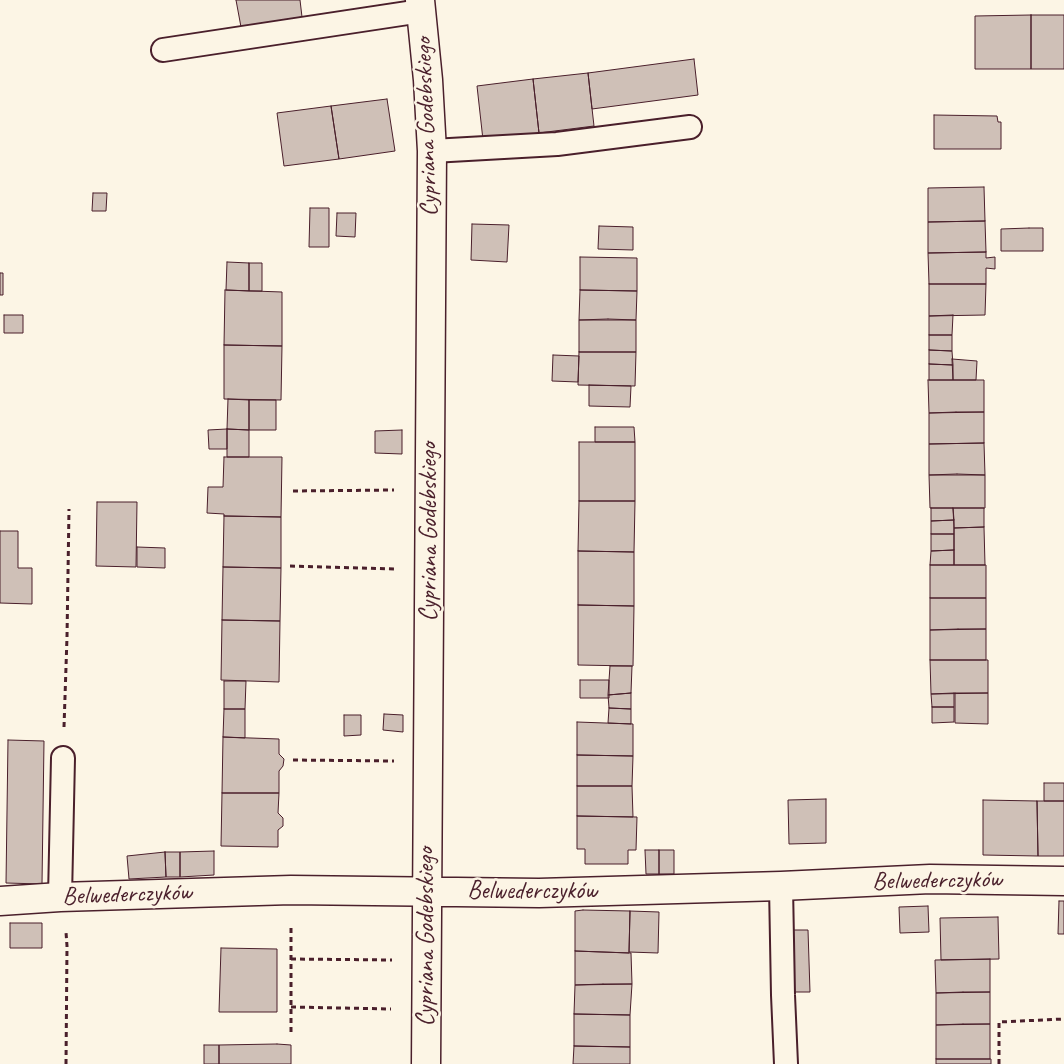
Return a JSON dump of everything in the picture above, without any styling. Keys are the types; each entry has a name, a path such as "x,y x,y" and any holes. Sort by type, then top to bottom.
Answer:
{"street":[{"name":"Cypriana Godebskiego","path":"420,6 428,80 432,151 426,1064"},
{"name":"Belwederczyków","path":"0,901 62,897 291,890 539,893 781,886 930,879 1064,881"}],"lane":[{"path":"163,50 420,6"},
{"path":"432,151 557,144 690,127"},
{"path":"62,897 63,758"},
{"path":"781,886 782,995 786,1064"}],"path":[{"path":"293,491 402,490"},
{"path":"63,758 68,637 69,510"},
{"path":"290,566 402,569"},
{"path":"293,760 400,761"},
{"path":"291,890 291,1032"},
{"path":"62,897 67,946 66,1064"},
{"path":"291,959 398,960"},
{"path":"291,1007 397,1009"},
{"path":"1000,1064 999,1022 1064,1019"}],"building":[{"path":"236,0 300,0 302,17 241,27"},
{"path":"1031,15 1031,69 975,69 975,16"},
{"path":"1031,15 1064,15 1064,69 1031,69"},
{"path":"694,59 698,95 592,109 588,73"},
{"path":"588,73 594,126 539,133 533,79"},
{"path":"533,79 539,133 483,140 477,86"},
{"path":"387,99 395,151 339,159 331,106"},
{"path":"331,106 339,159 284,166 277,113"},
{"path":"934,115 997,116 998,122 1001,122 1001,149 934,149"},
{"path":"984,187 985,221 928,222 928,188"},
{"path":"93,193 107,193 106,211 92,211"},
{"path":"310,208 329,208 329,247 309,247"},
{"path":"337,213 356,213 355,237 336,236"},
{"path":"985,221 986,252 928,253 928,222"},
{"path":"472,224 509,225 507,262 471,260"},
{"path":"599,226 633,227 633,250 598,249"},
{"path":"1043,228 1043,251 1001,251 1001,229"},
{"path":"986,252 986,258 995,257 995,269 986,268 986,284 929,284 928,253"},
{"path":"580,257 637,258 637,291 580,290"},
{"path":"227,262 249,263 249,291 226,290"},
{"path":"249,263 262,263 262,291 249,291"},
{"path":"0,273 3,273 3,295 0,295"},
{"path":"929,284 986,284 985,315 929,316"},
{"path":"225,290 282,292 282,346 224,345"},
{"path":"580,290 637,291 636,320 579,320"},
{"path":"4,315 23,315 23,333 4,333"},
{"path":"953,315 952,335 929,335 929,316"},
{"path":"579,320 636,320 636,352 579,352"},
{"path":"929,335 952,335 952,351 929,350"},
{"path":"224,345 282,346 281,400 224,399"},
{"path":"929,350 952,351 953,365 929,364"},
{"path":"579,352 636,352 635,386 578,385"},
{"path":"553,355 579,356 578,382 552,381"},
{"path":"952,359 977,361 976,380 953,380"},
{"path":"929,364 953,365 953,380 929,380"},
{"path":"928,380 984,380 984,412 929,413"},
{"path":"589,385 631,386 630,407 589,406"},
{"path":"228,399 249,400 249,430 227,429"},
{"path":"249,400 276,400 276,430 249,430"},
{"path":"984,412 984,443 929,444 929,413"},
{"path":"595,427 634,427 635,442 595,442"},
{"path":"227,429 227,449 209,449 208,430"},
{"path":"227,429 249,430 249,457 227,457"},
{"path":"402,430 402,454 375,453 375,431"},
{"path":"579,442 635,442 635,501 579,501"},
{"path":"984,443 985,475 929,475 929,444"},
{"path":"224,457 282,457 281,517 224,516 224,514 207,513 208,487 223,487"},
{"path":"929,475 985,475 985,508 930,508"},
{"path":"579,501 635,501 634,552 578,551"},
{"path":"97,502 137,502 136,567 96,566"},
{"path":"931,508 953,508 954,520 931,521"},
{"path":"953,508 984,508 984,527 954,528"},
{"path":"224,516 281,517 281,568 223,567"},
{"path":"954,520 954,534 931,534 931,521"},
{"path":"984,527 985,565 954,565 954,528"},
{"path":"0,531 18,531 18,568 32,568 32,604 0,603"},
{"path":"931,534 954,534 954,550 931,551"},
{"path":"137,547 165,548 165,568 137,567"},
{"path":"954,550 954,565 930,565 931,551"},
{"path":"578,551 634,552 634,606 578,605"},
{"path":"930,565 986,565 986,598 930,598"},
{"path":"223,567 281,568 280,621 222,620"},
{"path":"930,598 986,598 986,629 930,630"},
{"path":"578,605 634,606 633,666 578,665"},
{"path":"222,620 280,621 279,682 221,680"},
{"path":"986,629 986,660 930,660 930,630"},
{"path":"930,660 988,660 988,693 931,694"},
{"path":"610,666 632,666 631,693 608,695"},
{"path":"580,680 609,680 609,698 580,698"},
{"path":"224,681 246,681 245,709 224,709"},
{"path":"631,693 631,709 609,708 608,695"},
{"path":"954,693 954,707 932,707 931,694"},
{"path":"955,693 988,693 988,724 955,723"},
{"path":"932,707 954,707 954,722 932,723"},
{"path":"609,708 631,709 631,724 608,723"},
{"path":"224,709 245,709 245,738 223,737"},
{"path":"384,714 403,715 403,732 383,730"},
{"path":"344,715 361,715 361,735 344,736"},
{"path":"577,722 633,724 633,756 577,755"},
{"path":"223,737 279,739 279,754 284,759 283,766 279,771 279,793 222,793"},
{"path":"8,740 44,741 42,884 6,883"},
{"path":"577,755 633,756 632,786 577,786"},
{"path":"1044,783 1064,783 1064,801 1044,801"},
{"path":"577,786 632,786 633,817 577,816"},
{"path":"222,793 279,793 278,813 283,818 283,826 278,830 278,847 221,846"},
{"path":"826,799 826,843 789,844 788,800"},
{"path":"983,800 1037,801 1038,856 983,855"},
{"path":"1037,801 1064,801 1064,856 1038,856"},
{"path":"577,816 637,817 636,850 628,850 628,864 585,864 585,849 577,849"},
{"path":"645,850 659,850 659,874 646,874"},
{"path":"659,850 674,850 674,874 659,874"},
{"path":"214,851 214,875 180,877 180,852"},
{"path":"165,852 166,877 129,879 127,856"},
{"path":"165,852 180,852 180,877 166,877"},
{"path":"1059,901 1064,901 1064,934 1058,934"},
{"path":"928,906 929,932 900,933 899,907"},
{"path":"575,911 630,911 629,953 575,951"},
{"path":"630,911 659,912 658,953 629,952"},
{"path":"998,917 999,959 941,960 940,918"},
{"path":"10,923 42,923 42,948 10,948"},
{"path":"789,930 808,930 810,992 790,992"},
{"path":"221,948 277,949 277,1012 219,1012"},
{"path":"575,951 631,953 632,984 575,985"},
{"path":"990,959 990,992 936,993 935,960"},
{"path":"632,984 630,1015 574,1014 575,985"},
{"path":"990,992 990,1024 936,1025 936,993"},
{"path":"574,1014 630,1015 630,1047 574,1046"},
{"path":"990,1024 990,1059 936,1059 936,1025"},
{"path":"204,1045 219,1045 219,1064 204,1064"},
{"path":"219,1045 291,1045 291,1064 219,1064"},
{"path":"574,1046 630,1047 630,1064 573,1064"},
{"path":"936,1059 991,1059 991,1064 936,1064"}]}
